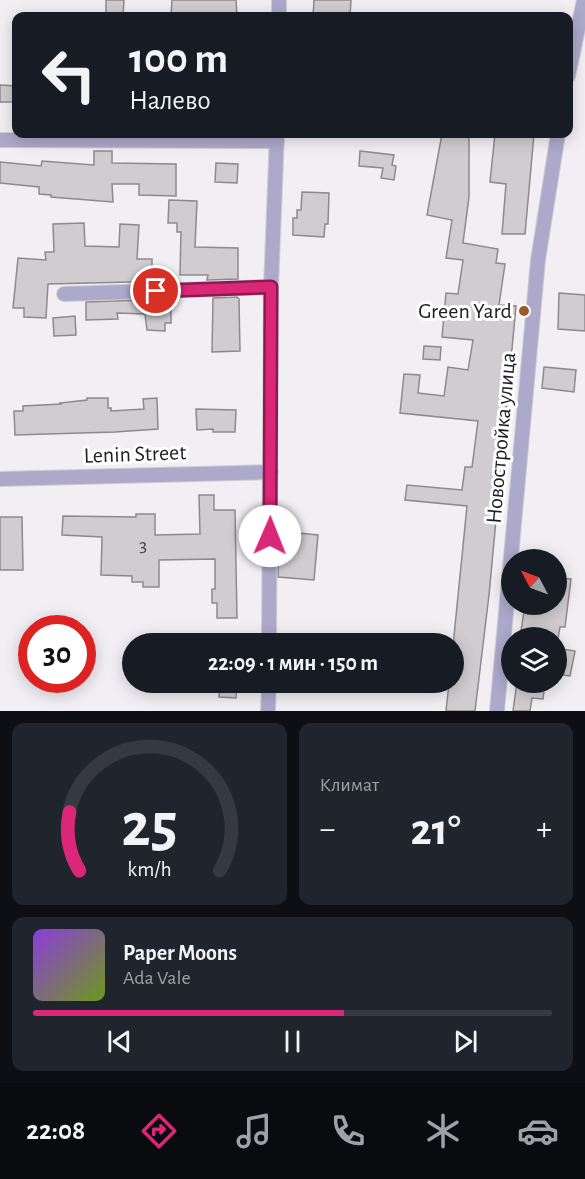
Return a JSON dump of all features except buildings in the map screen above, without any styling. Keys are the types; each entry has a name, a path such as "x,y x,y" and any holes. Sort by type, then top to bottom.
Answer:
{"street":[{"path":"573,52 584,0"},
{"path":"0,140 185,138"},
{"path":"269,633 271,287 277,138"},
{"name":"Новостройка улица","path":"497,711 538,261 557,138"},
{"path":"64,294 271,287"},
{"name":"Lenin Street","path":"0,479 271,472"},
{"path":"268,711 269,693"}],"place":[{"name":"Green Yard","path":"524,311"}],"route":[{"path":"156,291 271,287 270,536"}]}
